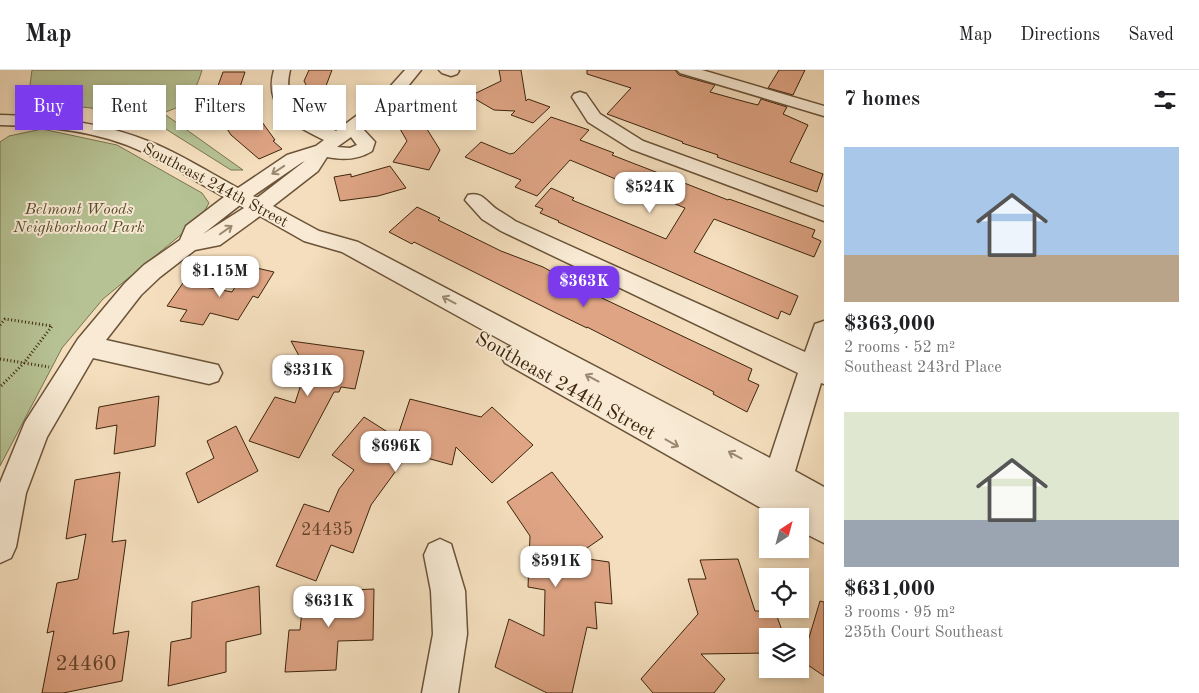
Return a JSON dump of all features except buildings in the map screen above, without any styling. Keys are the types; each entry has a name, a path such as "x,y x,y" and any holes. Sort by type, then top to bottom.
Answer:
{"street":[{"path":"282,70 278,83 279,93 284,103 304,124 345,133 366,142 366,147 359,153 342,154 322,150"},
{"path":"189,244 193,231 239,196 294,159 322,150 385,104 413,70"},
{"path":"685,70 824,111"},
{"path":"580,97 594,118 637,145 824,214"},
{"name":"Southeast 244th Street","path":"0,120 59,124 110,133 149,148 312,236 338,259 775,488 824,503"},
{"path":"0,548 11,493 35,431 87,346 146,277 189,244 212,240 259,207 311,167 322,150"},
{"path":"474,200 489,214 508,226 818,370"},
{"path":"775,488 818,370 824,331"},
{"path":"87,346 209,373"},
{"name":"Southeast 244th Street","path":"775,488 824,527"},
{"path":"440,555 448,591 450,634 440,693"}],"path":[{"path":"0,325 5,319 52,326 24,364 0,387"},
{"path":"0,359 24,364"}],"green space":[{"path":"32,70 202,70 196,85 176,85 176,108 166,112 166,85 93,85 93,108 83,107 83,85 30,85"},
{"path":"166,115 176,122 176,130 187,130 243,170 231,170 166,129"},
{"name":"Belmont Woods Neighborhood Park","path":"47,130 117,145 202,193 209,203 200,219 103,299 62,348 0,466 0,142 9,136"}]}
